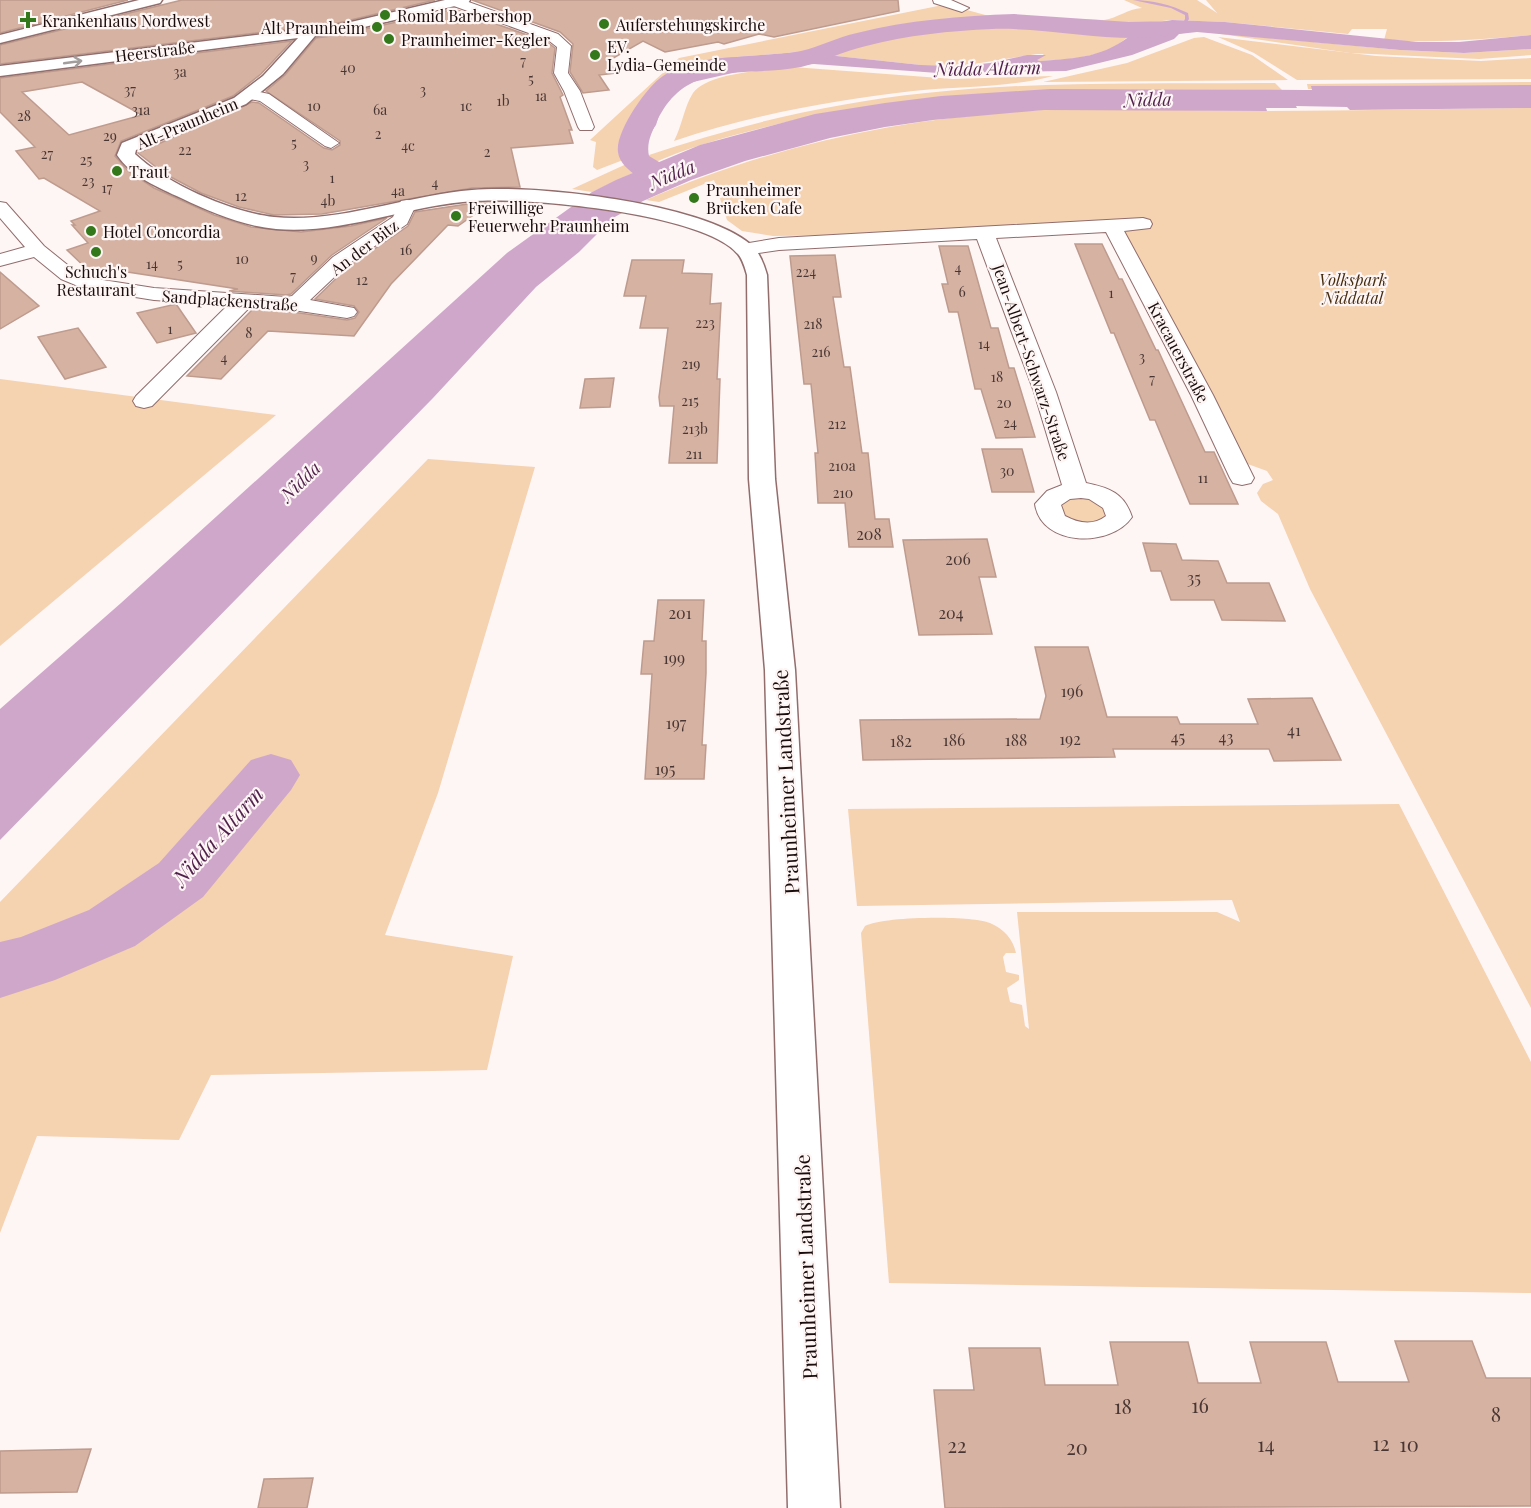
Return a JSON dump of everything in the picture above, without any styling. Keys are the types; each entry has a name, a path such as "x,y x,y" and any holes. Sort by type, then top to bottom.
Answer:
{"main road":[{"path":"3,38 155,0"},
{"path":"310,33 459,1"},
{"name":"Heerstraße","path":"0,71 310,33"},
{"name":"Alt-Praunheim","path":"310,33 297,50 250,95 128,147 126,155 133,163 178,189 229,212 259,220 293,223 455,197 493,194 563,199 652,212 683,219 712,230 744,249"},
{"name":"Praunheimer Landstraße","path":"744,249 757,275 762,479 780,670 814,1508"}],"street":[{"path":"939,0 962,8"},
{"path":"459,1 553,37 564,46 561,74 572,91 586,127"},
{"path":"250,95 264,97 331,143"},
{"name":"An der Bitz","path":"286,303 299,300 340,261 401,220 407,205"},
{"name":"Sandplackenstraße","path":"0,207 37,250 68,275 85,283 154,294 286,303 347,312"},
{"name":"Jean-Albert-Schwarz-Straße","path":"744,249 779,243 1143,224"},
{"name":"Kracauerstraße","path":"1113,226 1202,395 1242,478"},
{"name":"Jean-Albert-Schwarz-Straße","path":"985,234 1045,392 1076,491"},
{"path":"0,260 37,250"},
{"path":"144,401 244,301"}],"green space":[{"path":"1124,0 1197,0 1217,13 1206,0 1531,0 1531,35 1403,41 1384,40 1387,29 1352,29 1348,34 1225,22 1172,20 1101,27 1136,31 1109,51 1074,59 1040,61 1036,60 1044,54 1037,54 961,66 921,65 799,52 712,59 689,64 621,138 621,154 636,155 597,170 593,167 596,142 590,140 679,58 938,6 956,7 989,16 1104,20 1142,8"},
{"path":"1214,33 1400,50 1464,53 1531,49 1531,55 1479,59 1350,53"},
{"path":"1204,37 1252,55 1288,80 1043,82 1127,63 1194,38"},
{"path":"1218,37 1376,56 1481,61 1531,58 1531,79 1297,80 1254,53"},
{"path":"793,67 953,79 1053,76 1019,83 913,91 823,104 733,123 674,141 690,98 701,86 725,76"},
{"path":"1531,82 1531,85 1312,86 1312,89 1308,89 1307,84"},
{"path":"1275,83 1282,90 1020,92 891,103 827,113 762,128 676,153 649,165 646,156 749,125 819,109 890,97 967,89 1050,85"},
{"name":"Volkspark Niddatal","path":"1531,108 1531,1008 1310,589 1278,514 1261,501 1257,493 1263,484 1273,480 1267,471 1245,463 1124,234 1126,231 1149,226 1143,218 853,235 773,236 742,231 727,220 714,180 659,202 646,200 742,164 791,149 840,137 940,119 1042,110 1093,109 1246,111"},
{"path":"633,161 640,170 592,192 572,189"},
{"path":"0,379 276,415 0,646"},
{"path":"428,459 535,467 438,793 385,935 513,956 487,1070 211,1075 179,1140 37,1136 0,1233 0,902"},
{"path":"1088,497 1102,503 1107,516 1096,521 1079,522 1063,514 1060,506 1063,503 1072,498"},
{"path":"1399,804 1531,1062 1531,1293 889,1283 861,933 865,926 889,920 947,918 980,920 1000,928 1010,939 1016,953 1006,953 1003,957 1006,972 1019,975 1019,980 1007,988 1010,1002 1022,1005 1025,1026 1029,1029 1017,912 1217,912 1240,922 1232,900 857,906 848,809"}],"water":[{"path":"1172,20 1225,22 1418,42 1459,42 1531,35 1531,49 1464,53 1400,50 1197,32 1179,34 1174,39 1132,55 1066,71 938,73 814,64 757,68 693,82 673,90 662,105 656,125 644,142 632,154 621,153 621,138 630,118 640,104 655,86 689,64 712,59 799,52 921,65 961,66 990,63 1027,55 1046,55 1037,60 1040,61 1067,59 1101,52 1124,41 1135,32 1096,27 1151,24"},
{"name":"Nidda","path":"1531,85 1531,108 1350,110 1347,107 1296,106 1297,108 1266,108 1267,111 1044,110 933,120 830,138 745,161 691,180 643,201 613,218 579,252 536,287 433,398 0,840 0,709 121,603 507,253 592,192 616,180 700,145 815,114 941,96 1050,89 1312,90 1311,86"}],"building":[{"name":"Krankenhaus Nordwest","path":"0,0 128,0 0,33"},
{"path":"182,0 435,0 338,23 0,64 0,45"},
{"path":"472,0 898,0 899,11 774,37 759,34 724,44 718,42 665,52 643,41 608,61 617,73 599,75 609,90 583,93 570,72 573,44 560,32"},
{"path":"454,9 547,42 555,48 552,73 563,95 560,97 572,130 569,130 573,143 511,148 520,187 472,188 322,214 274,215 239,207 201,193 165,174 138,153 252,102 259,103 324,148 332,150 340,145 340,141 266,91 285,75 316,38"},
{"path":"292,41 261,74 233,96 121,141 115,156 128,171 154,188 214,215 251,227 301,232 351,226 387,218 332,255 291,294 286,295 229,291 238,289 108,269 107,267 98,272 90,272 67,250 88,243 71,221 100,211 44,178 39,179 16,151 35,147 0,112 0,78","holes":["82,82 142,115 69,135 22,92"]},
{"path":"474,203 522,204 509,212 485,207 458,226 448,225 391,284 354,336 268,331 221,379 187,376 253,309 286,311 347,320 355,318 359,312 354,306 315,299 348,267 408,226 415,212"},
{"path":"1075,244 1102,244 1158,350 1205,452 1214,452 1238,504 1190,504 1155,420 1150,420 1114,333 1111,333"},
{"path":"939,246 968,246 991,328 998,328 1009,368 1014,368 1035,437 996,438 981,389 975,389 958,312 949,312 942,284 948,284"},
{"path":"835,255 841,297 833,297 844,367 850,367 862,453 868,453 875,519 889,519 893,547 849,547 845,503 818,503 815,453 818,453 811,384 804,384 790,256"},
{"path":"632,260 684,260 682,273 712,274 710,304 721,303 717,379 720,379 717,463 669,463 674,406 660,406 659,397 668,328 640,328 646,296 624,296"},
{"path":"0,272 39,306 0,329"},
{"path":"176,304 196,333 157,343 137,313"},
{"path":"78,328 106,367 65,379 38,337"},
{"path":"614,378 610,407 580,408 585,379"},
{"path":"982,449 1022,449 1034,492 992,492"},
{"path":"987,539 996,577 979,577 992,634 919,635 903,540"},
{"path":"1143,543 1176,544 1182,560 1218,561 1227,583 1269,583 1285,621 1222,620 1214,600 1171,600 1161,571 1151,571"},
{"path":"658,600 704,600 702,641 706,641 706,673 702,745 706,745 704,779 645,779 652,674 641,674 644,641 654,641"},
{"path":"1035,647 1088,647 1107,717 1177,717 1180,724 1258,724 1248,699 1312,698 1341,760 1274,761 1269,749 1113,749 1115,757 863,760 860,720 1040,719 1046,696"},
{"path":"1395,1341 1472,1341 1486,1378 1531,1378 1531,1506 945,1508 934,1390 974,1390 969,1348 1040,1348 1045,1385 1118,1385 1110,1342 1188,1342 1198,1383 1261,1383 1250,1342 1326,1342 1338,1382 1409,1382"},
{"path":"91,1449 77,1492 0,1493 0,1451"},
{"path":"313,1478 307,1508 258,1508 264,1479"}],"waterway":[{"path":"1135,0 1172,7 1187,14 1187,19 1181,28"},
{"name":"Nidda Altarm","path":"660,176 636,160 633,155 634,142 656,99 672,82 684,75 716,67 801,59 874,36 958,24 1014,21 1106,28 1152,30 1174,28"},
{"name":"Nidda Altarm","path":"0,970 32,961 112,928 181,880 271,775"}],"place":[{"name":"Romid Barbershop","path":"385,15"},
{"name":"Krankenhaus Nordwest","path":"28,20"},
{"name":"Auferstehungskirche","path":"604,24"},
{"name":"Alt Praunheim","path":"377,27"},
{"name":"Praunheimer-Kegler","path":"389,39"},
{"name":"EV. Lydia-Gemeinde","path":"595,55"},
{"name":"Traut","path":"117,171"},
{"name":"Praunheimer Brücken Cafe","path":"694,198"},
{"name":"Freiwillige Feuerwehr Praunheim","path":"456,216"},
{"name":"Hotel Concordia","path":"91,231"},
{"name":"Schuch's Restaurant","path":"96,252"}]}
